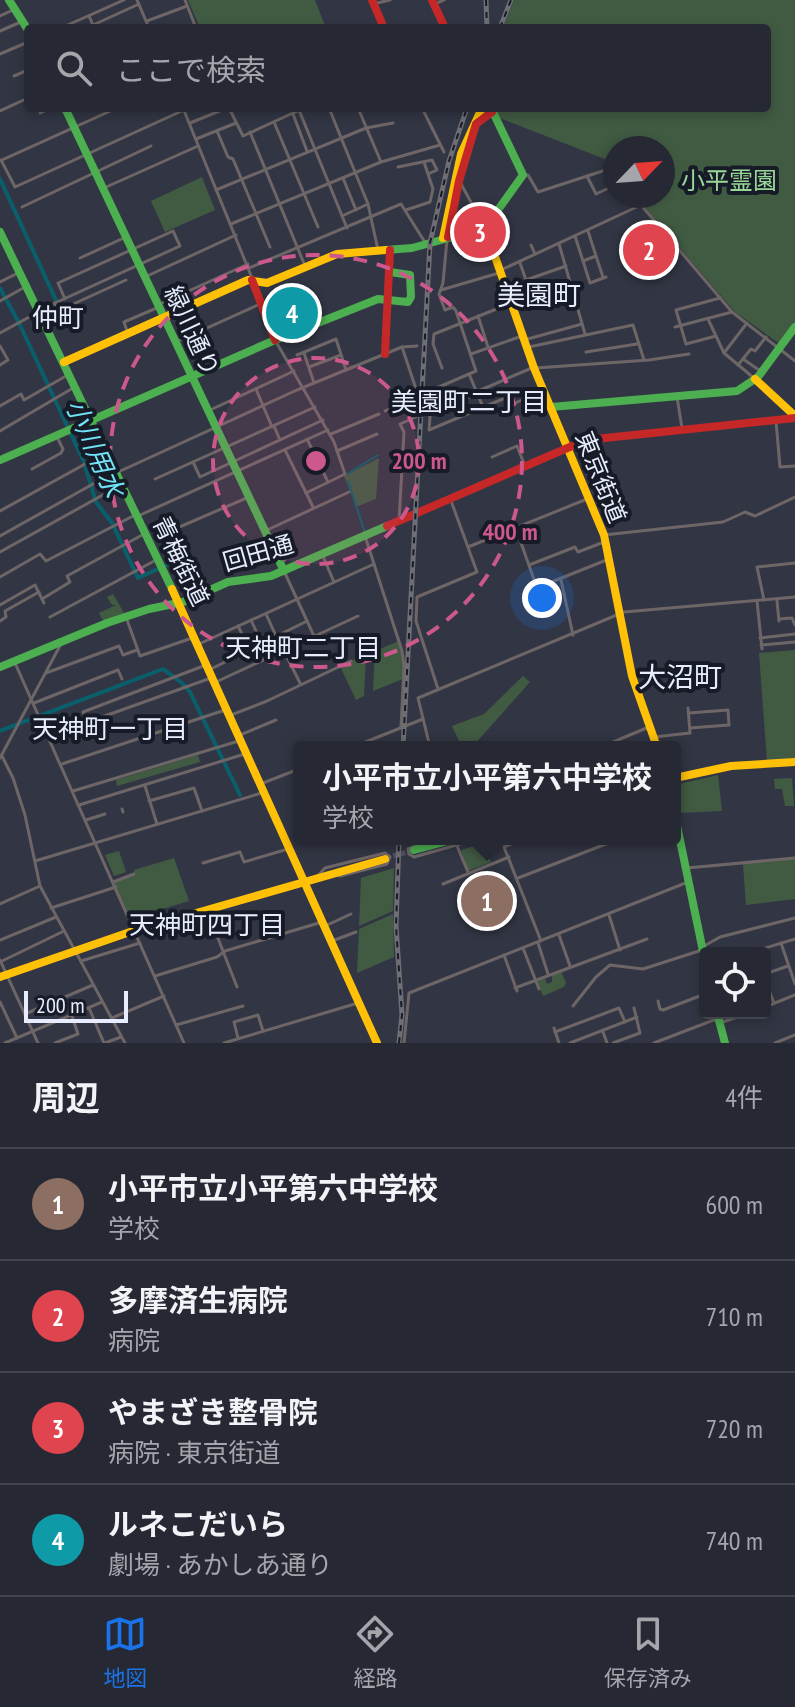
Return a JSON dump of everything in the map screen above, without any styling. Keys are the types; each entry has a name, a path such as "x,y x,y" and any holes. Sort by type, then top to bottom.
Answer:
{"street":[{"path":"70,24 124,0"},
{"path":"185,0 194,24"},
{"path":"382,24 373,2 390,0"},
{"path":"443,24 433,2 444,0"},
{"path":"95,24 139,1 148,24"},
{"path":"0,16 14,3 25,24"},
{"path":"147,21 187,6"},
{"path":"88,16 92,24"},
{"path":"0,31 24,26"},
{"path":"0,54 24,44"},
{"path":"14,76 24,72"},
{"path":"0,111 24,100"},
{"name":"緑川通り","path":"67,112 284,571"},
{"path":"108,112 1,161 15,187 177,112"},
{"path":"184,112 236,235 275,340 323,420 345,474 306,493"},
{"path":"189,123 218,112"},
{"path":"230,112 241,135 297,112"},
{"path":"303,112 347,228"},
{"path":"331,112 368,204 378,250"},
{"path":"360,112 381,162"},
{"path":"424,112 444,152"},
{"path":"480,112 472,124 458,178 445,238 439,294 445,310 453,307 476,371 432,390 429,430 510,396 513,404 544,391"},
{"path":"485,228 458,178 476,124 490,112"},
{"path":"493,112 538,192 603,171"},
{"path":"293,114 308,152"},
{"path":"274,122 318,227"},
{"path":"196,139 236,123"},
{"path":"216,190 366,128 393,123"},
{"path":"217,131 270,247"},
{"path":"250,132 306,267"},
{"path":"231,224 381,162 440,145"},
{"path":"22,207 151,146"},
{"path":"104,188 198,146"},
{"path":"398,167 432,160 437,170 428,174"},
{"path":"406,210 430,202 433,189 424,162"},
{"path":"64,362 252,280 267,283 337,254 426,244 485,228 526,175"},
{"path":"587,176 596,194 603,191"},
{"path":"343,178 356,210"},
{"path":"342,216 368,204"},
{"path":"128,333 124,322 248,266 401,204 426,244"},
{"path":"441,290 501,271 635,208"},
{"path":"644,208 732,312 795,361"},
{"name":"東京街道","path":"485,228 534,368 605,538 634,683 655,741"},
{"path":"0,333 39,311 180,246 173,231 58,283 65,299"},
{"path":"575,236 590,283 604,278 588,231"},
{"name":"青梅街道","path":"0,232 197,640 291,847 311,880 324,924 377,1043"},
{"path":"145,277 236,235"},
{"path":"80,258 126,237"},
{"path":"559,244 585,334"},
{"path":"531,245 535,254"},
{"path":"385,354 391,248"},
{"path":"583,261 596,256"},
{"path":"520,261 526,280 566,266"},
{"path":"0,282 20,272"},
{"path":"0,460 275,340 378,299 406,303 411,295 410,275 390,272"},
{"path":"56,303 58,311 62,310 126,280"},
{"path":"4,299 27,286"},
{"path":"716,336 686,344 676,310 720,298"},
{"path":"442,368 433,344 434,334 511,303"},
{"path":"176,342 260,304"},
{"path":"188,306 193,318"},
{"path":"675,327 732,312"},
{"path":"478,316 488,348"},
{"path":"708,319 724,353 795,417"},
{"path":"724,353 747,323"},
{"path":"524,341 582,324"},
{"path":"471,354 524,341 633,325 644,360"},
{"path":"551,407 734,392 762,372 795,327"},
{"path":"737,366 766,337"},
{"path":"297,355 336,339 346,370"},
{"path":"586,352 639,344"},
{"path":"0,346 8,360 0,365"},
{"path":"0,536 91,485 263,405 402,347 417,346"},
{"path":"399,521 404,432 400,424 416,417 416,389 402,347"},
{"path":"594,352 595,365"},
{"path":"304,353 314,383"},
{"path":"430,413 534,368 595,365 689,354"},
{"path":"309,367 341,355"},
{"path":"743,359 762,372"},
{"path":"208,411 294,371"},
{"path":"469,374 483,407"},
{"path":"0,406 21,394 24,400 70,375"},
{"path":"443,386 451,404"},
{"path":"0,431 76,387"},
{"path":"256,389 280,440"},
{"path":"385,411 416,397"},
{"path":"677,397 683,430"},
{"path":"155,479 315,407"},
{"path":"0,577 40,554 46,561 114,526 307,439 379,414"},
{"name":"回田通","path":"0,667 126,617 179,603 228,582 271,576 284,571 595,437 795,417"},
{"path":"200,477 323,420"},
{"path":"776,421 780,467 795,466"},
{"path":"337,451 377,434"},
{"path":"32,469 61,453 63,449 56,435"},
{"path":"307,439 328,482"},
{"path":"492,457 517,446 525,466"},
{"path":"285,450 314,508"},
{"path":"0,511 106,452"},
{"path":"193,462 205,487"},
{"path":"0,552 122,484"},
{"path":"265,531 349,492"},
{"path":"177,528 249,497"},
{"path":"529,565 575,547 578,552 605,538 723,522 745,512 755,516 795,497"},
{"path":"438,689 416,621 417,597 477,572 450,498"},
{"path":"468,547 589,499"},
{"path":"0,605 35,585 43,601 70,582 67,576 145,533"},
{"path":"365,536 402,651 401,727"},
{"path":"520,540 537,588"},
{"path":"322,554 334,582"},
{"path":"529,591 609,559"},
{"path":"764,601 757,567 795,563"},
{"path":"126,617 140,656 238,626 374,564"},
{"path":"50,617 136,572 160,565"},
{"path":"284,571 314,636"},
{"path":"560,578 573,635"},
{"path":"0,621 6,617 5,611 39,592"},
{"path":"428,741 418,698 619,614 675,606 795,597"},
{"path":"777,599 779,620 792,618 795,625"},
{"path":"757,601 762,647 795,642"},
{"path":"266,614 276,636"},
{"path":"87,723 83,712 176,678 212,673 284,651 358,616"},
{"path":"251,620 262,643"},
{"path":"49,736 186,688 262,643 307,621"},
{"path":"238,626 250,650"},
{"path":"760,638 795,634"},
{"path":"1,756 33,701 62,641"},
{"path":"46,673 119,646 123,655 137,650"},
{"path":"284,651 300,685"},
{"path":"14,661 184,1043"},
{"path":"62,764 229,712 300,685 351,661"},
{"path":"33,701 118,670 122,679"},
{"path":"654,737 690,733 688,710 728,710 729,725 690,728"},
{"path":"367,741 423,719"},
{"path":"73,791 218,748 276,720"},
{"path":"615,741 649,726"},
{"path":"0,747 21,803 40,886 125,1043"},
{"path":"79,805 248,753"},
{"path":"681,777 731,766 795,762"},
{"path":"35,861 202,811 264,788 293,772"},
{"path":"145,786 157,825"},
{"path":"149,801 194,788 202,811"},
{"path":"86,820 105,814"},
{"path":"126,824 129,833"},
{"path":"411,845 409,855 414,857 448,845"},
{"path":"414,850 440,845"},
{"path":"457,845 468,872"},
{"path":"507,845 504,847 548,974"},
{"path":"517,879 604,845"},
{"path":"681,845 702,947"},
{"path":"203,863 240,852 244,862 291,847"},
{"path":"311,880 326,868 385,853 390,857 387,864 340,876 332,873"},
{"path":"443,884 509,857"},
{"path":"686,868 795,858"},
{"path":"3,976 135,931 385,859"},
{"path":"113,882 134,874"},
{"path":"404,1043 409,993 688,882"},
{"path":"0,904 40,886"},
{"path":"50,908 116,887"},
{"path":"207,910 237,987"},
{"path":"155,976 217,957 225,951 351,914"},
{"path":"608,914 620,950"},
{"path":"0,940 56,917"},
{"path":"704,947 720,937 795,918"},
{"path":"38,1043 3,976 0,961 64,931"},
{"path":"332,941 356,932"},
{"path":"558,934 570,966"},
{"path":"504,955 516,989 548,974 577,963 582,965 647,939"},
{"path":"768,947 795,939"},
{"path":"81,961 140,943"},
{"path":"781,943 795,984"},
{"path":"523,948 539,989"},
{"path":"573,1006 610,965 643,969 699,949"},
{"path":"786,960 795,957"},
{"path":"771,974 788,966"},
{"path":"25,1014 93,985"},
{"path":"771,994 774,1003"},
{"path":"771,1004 795,995"},
{"path":"111,1019 164,996"},
{"path":"658,1001 663,1010 699,996"},
{"path":"5,1043 102,1002"},
{"path":"0,1003 15,1040"},
{"path":"224,1043 359,1003"},
{"path":"176,1025 243,1006"},
{"path":"89,1008 105,1043 121,1037"},
{"path":"559,1043 554,1030 619,1008 625,1022"},
{"path":"613,1043 640,1033 634,1008"},
{"path":"238,1038 234,1022 258,1015 263,1031"},
{"path":"55,1043 78,1034 72,1016"},
{"path":"570,1043 637,1017"},
{"path":"654,1043 716,1019"},
{"path":"719,1019 725,1043"},
{"path":"603,1032 607,1043"},
{"path":"775,1043 795,1035"}],"green space":[{"path":"188,0 315,0 324,24 198,24"},
{"name":"小平霊園","path":"514,0 795,0 795,322 780,344 735,312 645,208 675,208 675,136 603,136 603,158 497,117 498,112 771,112 771,24 505,24"},
{"path":"202,177 215,210 165,232 151,201"},
{"path":"379,458 376,499 356,507 344,476"},
{"path":"113,594 124,613 103,621 99,613 116,605 112,605 107,597"},
{"path":"399,641 403,679 373,691 375,651"},
{"path":"795,650 795,759 767,761 759,653"},
{"path":"366,654 364,696 356,700 340,666"},
{"path":"523,676 530,682 478,741 459,741 452,726 484,714"},
{"path":"198,755 200,762 117,786 116,780"},
{"path":"718,775 722,811 681,813 681,784"},
{"path":"792,778 794,806 785,806 782,789 775,789 774,779"},
{"path":"485,845 491,862 468,871 461,850"},
{"path":"119,851 126,872 114,876 105,855"},
{"path":"174,858 189,901 129,919 113,882 134,874 134,870"},
{"path":"795,859 795,899 746,905 743,864"},
{"path":"394,868 393,911 359,926 361,878"},
{"path":"393,914 394,957 357,973 359,929"},
{"path":"561,971 566,983 564,987 543,996 537,982 545,978 547,984 552,982 552,975"}],"waterway":[{"path":"0,179 61,311"},
{"name":"小川用水","path":"0,288 84,462 96,502 112,523 138,578 182,558"},
{"path":"347,474 378,455"},
{"path":"348,481 365,533"},
{"path":"0,731 163,669 190,692 240,795"}],"tunnel":[{"path":"386,858 411,851"}],"railway":[{"path":"486,0 487,24"},
{"path":"502,24 511,0"},
{"path":"403,741 430,243 449,161 466,112"},
{"path":"399,845 396,926 402,1015 399,1043"}],"traffic: fast":[{"path":"9,0 24,24"},
{"path":"67,112 284,571"},
{"path":"485,228 523,175 493,112"},
{"path":"386,250 412,248 485,228"},
{"path":"0,232 172,589"},
{"path":"0,460 275,340 378,299 408,302 411,297 410,275 390,272"},
{"path":"551,407 737,391 758,377 795,327"},
{"path":"0,667 107,623 183,602 228,582 271,576 387,526"},
{"path":"414,850 433,845"},
{"path":"681,845 702,947"},
{"path":"719,1019 725,1043"}],"traffic: slow":[{"path":"443,238 461,154 480,112"},
{"path":"485,228 534,368 604,535 632,676 655,741"},
{"path":"64,362 248,280 267,283 337,254 386,250"},
{"path":"755,379 795,416"},
{"path":"172,589 377,1043"},
{"path":"681,777 731,766 795,762"},
{"path":"0,977 130,932 385,859"}],"traffic: jam":[{"path":"372,0 382,24"},
{"path":"432,0 443,24"},
{"path":"448,237 459,181 476,124 492,112"},
{"path":"385,354 390,250"},
{"path":"252,280 275,340"},
{"path":"387,526 586,440 795,418"}],"place":[{"name":"やまざき整骨院","path":"480,232"},
{"name":"多摩済生病院","path":"649,250"},
{"name":"ルネこだいら","path":"292,313"},
{"name":"小平市立小平第六中学校","path":"487,901"}],"district":[{"name":"美園町","path":"539,294"},
{"name":"仲町","path":"58,317"},
{"name":"美園町二丁目","path":"469,401"},
{"name":"天神町二丁目","path":"303,647"},
{"name":"大沼町","path":"680,676"},
{"name":"天神町一丁目","path":"110,728"},
{"name":"天神町四丁目","path":"207,924"}]}
